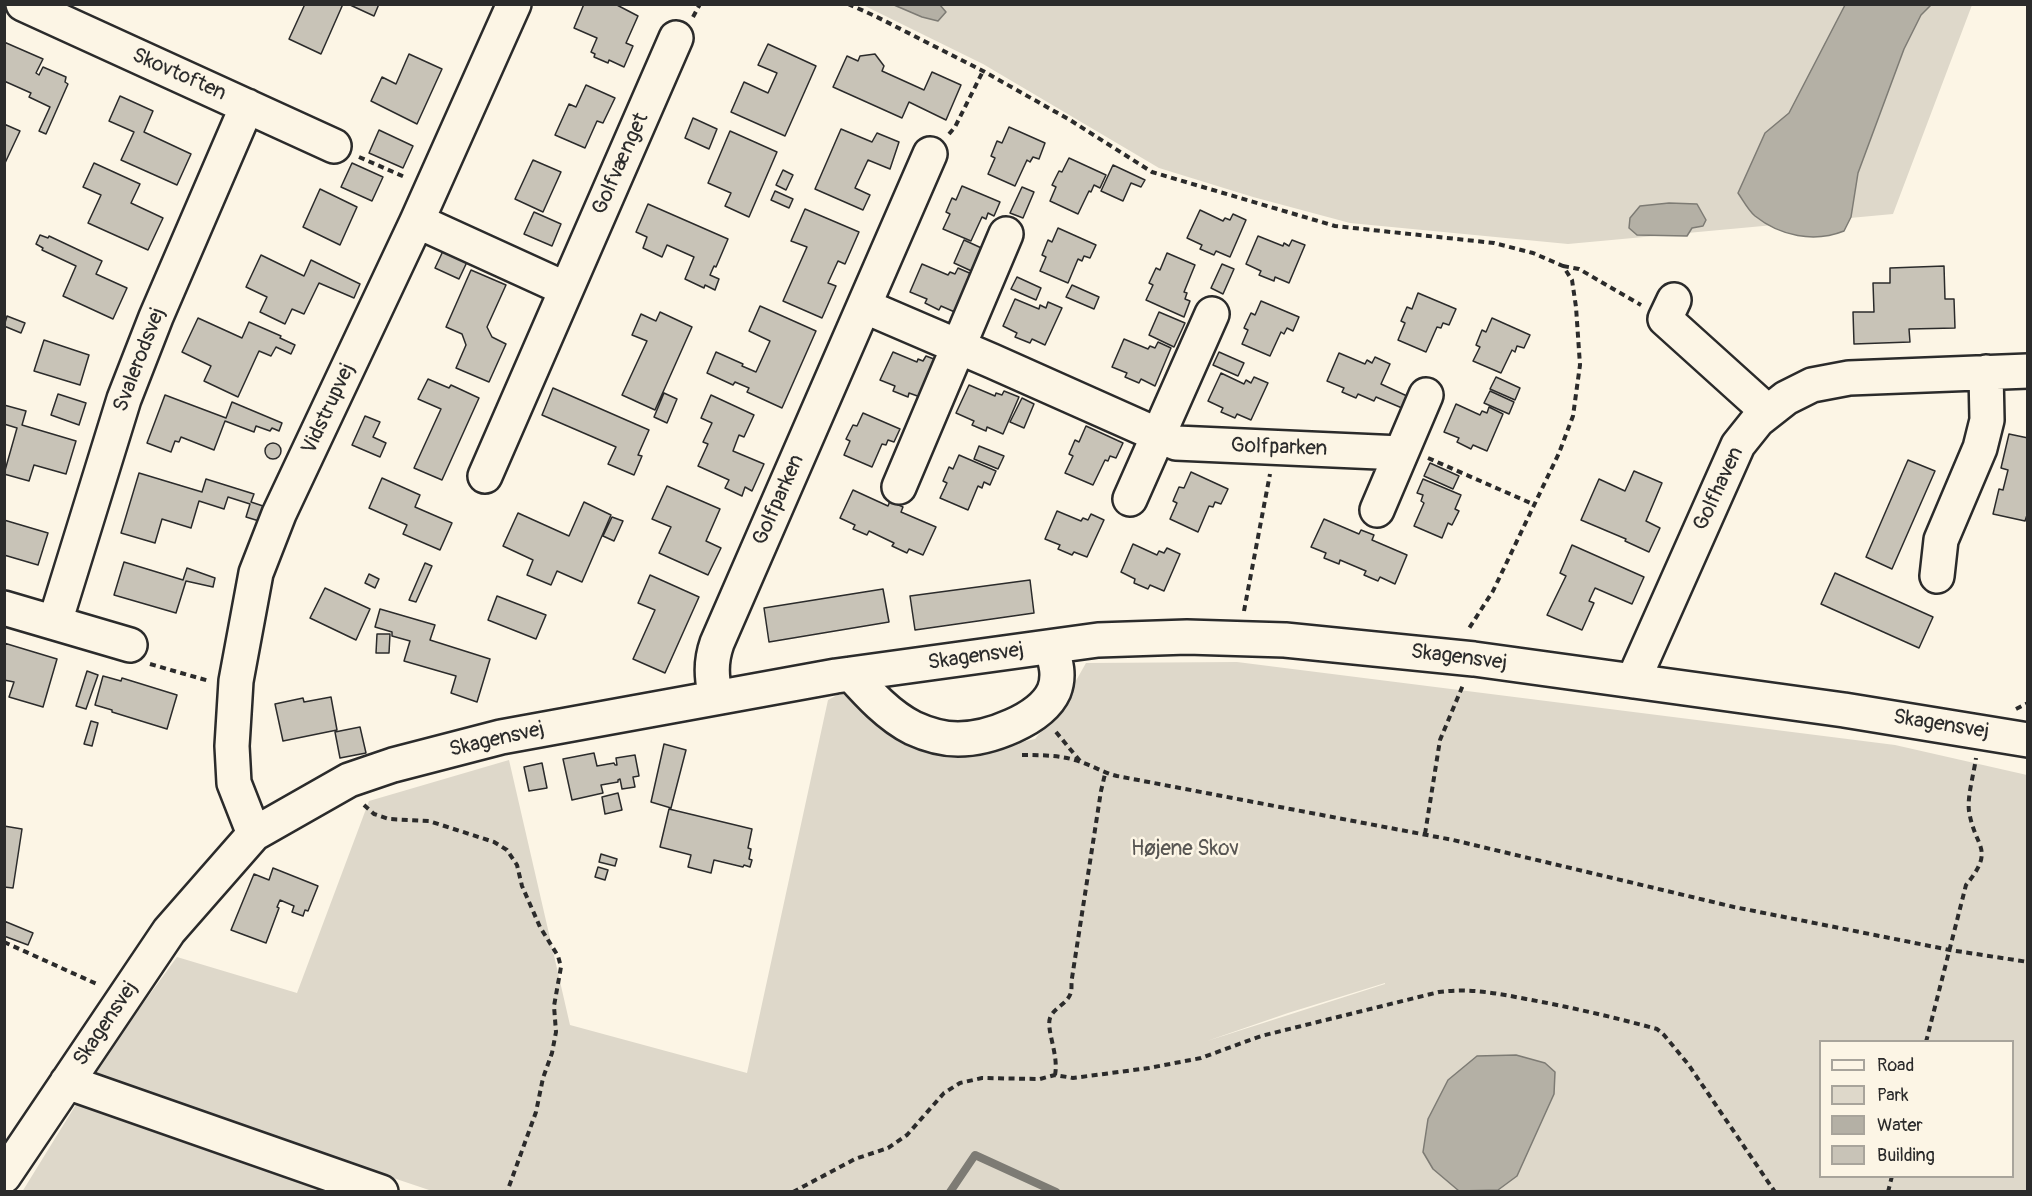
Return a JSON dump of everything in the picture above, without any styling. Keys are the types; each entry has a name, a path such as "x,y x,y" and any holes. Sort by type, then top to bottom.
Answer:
{"street":[{"name":"Skovtoften","path":"23,4 334,146"},
{"name":"Vidstrupvej","path":"254,834 234,783 232,746 235,689 256,573 279,514 417,221 514,4"},
{"name":"Golfvænget","path":"485,476 676,38"},
{"name":"Svalerodsvej","path":"55,622 124,399 156,317 247,106"},
{"name":"Golfparken","path":"715,697 711,658 930,154"},
{"path":"417,221 566,289"},
{"path":"898,487 1006,234"},
{"name":"Golfparken","path":"864,306 1176,443 1401,453"},
{"path":"1669,310 1768,412"},
{"path":"1130,499 1212,314"},
{"name":"Golfhaven","path":"1633,681 1738,446 1758,420 1768,412 1786,398 1812,385 1849,378 2028,371"},
{"path":"1937,576 1941,540 1980,448 1987,420 1986,372"},
{"path":"1377,510 1426,395"},
{"path":"4,608 130,645"},
{"name":"Skagensvej","path":"4,1176 169,931 254,834 349,780 393,765 501,737 851,674 1098,640 1186,637 1285,640 1462,658 1980,731 2028,740"},
{"path":"851,674 894,715 914,729 943,737 968,738 1000,730 1023,721 1044,707 1054,691 1057,677 1058,666 1051,646"},
{"name":"Skagensvej","path":"67,1082 381,1191"}],"path":[{"path":"848,4 983,71 1070,120 1152,172 1335,226 1494,243 1533,253 1563,266 1579,269 1669,310"},
{"path":"930,154 955,127 983,71"},
{"path":"334,146 431,189"},
{"path":"1425,834 1440,740 1462,658 1560,453 1573,416 1580,365 1572,279 1563,266"},
{"path":"1239,638 1275,448"},
{"path":"1401,453 1422,456 1535,505"},
{"path":"130,645 134,659 235,689"},
{"path":"1044,707 1052,727 1081,762"},
{"path":"1926,1040 1966,885 1979,869 1983,857 1968,809 1980,731"},
{"path":"1016,754 1058,756 1081,762 1106,774 1425,834 1734,907 1950,950 2028,962"},
{"path":"1055,1075 1057,1059 1049,1024 1050,1018 1056,1009 1068,999 1072,990 1101,791 1106,774"},
{"path":"349,780 364,806 374,814 389,819 429,821 494,842 507,850 517,865 522,886 540,927 558,957 561,967 554,1006 556,1032 554,1042 536,1112 507,1191"},
{"path":"4,942 125,996"},
{"path":"794,1191 855,1159 888,1148 908,1135 935,1102 960,1083 982,1078 1040,1079 1055,1075 1073,1078 1149,1068 1201,1058 1261,1036 1458,989 1480,990 1579,1009 1656,1029 1664,1035 1688,1064 1775,1191"}],"green space":[{"path":"863,5 1972,5 1893,214 1568,244 1350,223 1253,197 1159,168 983,64"},
{"name":"Højene Skov","path":"1237,662 1895,745 2027,775 2027,1191 432,1191 90,1076 177,957 297,993 369,801 509,760 570,1025 747,1073 828,700 841,693 918,742 963,755 1035,739 1061,707 1086,663","holes":["1385,984 1207,1041 1288,1013","1477,1056 1428,1119 1448,1080"]},
{"path":"80,1098 347,1192 22,1192"}],"water":[{"path":"894,5 940,5 946,12 938,21"},
{"path":"1845,5 1931,5 1921,15 1904,49 1858,173 1851,217 1844,231 1821,237 1798,236 1775,228 1755,216 1738,193 1765,133 1789,113"},
{"path":"1669,203 1697,204 1706,220 1703,226 1692,228 1687,236 1637,235 1629,228 1630,218 1640,206"},
{"path":"1516,1055 1545,1063 1555,1072 1554,1094 1517,1176 1498,1190 1459,1191 1433,1169 1423,1152 1428,1119 1448,1080 1477,1056"}],"building":[{"path":"305,4 343,4 321,54 289,39"},
{"path":"348,4 379,4 374,16"},
{"path":"584,4 615,4 638,16 626,43 633,46 624,67 609,60 608,63 594,57 595,54 591,52 597,38 574,28"},
{"path":"4,42 43,59 36,73 39,75 43,67 66,77 65,82 68,84 46,134 39,131 50,107 29,97 31,93 4,81"},
{"path":"768,44 816,66 785,136 731,112 744,82 768,93 777,73 758,65"},
{"path":"409,54 442,69 417,124 371,101 382,77 396,84"},
{"path":"875,54 884,66 882,71 924,90 932,72 961,85 946,120 909,102 902,118 833,87 847,56 858,61 860,56"},
{"path":"586,85 615,98 603,123 597,121 585,148 555,135 569,104 576,107"},
{"path":"120,96 153,111 144,132 191,154 177,185 121,160 134,132 109,121"},
{"path":"693,118 717,129 709,149 685,138"},
{"path":"4,124 20,131 5,163 4,162"},
{"path":"1009,127 1045,143 1039,159 1033,157 1030,162 1027,160 1015,186 988,174 995,158 991,156 997,141 1002,143"},
{"path":"841,129 872,142 877,133 899,142 890,169 868,160 855,188 870,195 863,210 815,189"},
{"path":"379,130 413,146 403,168 369,153"},
{"path":"730,131 777,152 749,217 725,206 731,193 708,183"},
{"path":"1069,158 1106,175 1100,188 1094,185 1091,192 1089,191 1078,214 1050,201 1056,187 1052,185"},
{"path":"533,160 561,172 543,212 515,199"},
{"path":"94,163 140,184 131,203 163,218 148,250 88,223 101,195 83,187"},
{"path":"352,163 383,177 372,201 341,187"},
{"path":"1113,165 1145,180 1141,187 1131,183 1123,201 1101,191"},
{"path":"783,170 793,175 786,190 776,185"},
{"path":"962,186 1000,202 994,216 988,213 986,219 982,217 971,241 943,229 950,214 946,212 952,198 956,200"},
{"path":"1022,187 1034,192 1023,218 1010,213"},
{"path":"320,189 357,207 340,245 303,227"},
{"path":"775,191 793,199 789,208 771,200"},
{"path":"648,204 728,239 710,275 719,279 715,290 705,285 704,288 685,279 694,257 667,245 662,257 643,248 647,237 636,232"},
{"path":"805,209 859,232 845,264 838,261 828,283 836,286 822,318 783,301 807,247 791,241"},
{"path":"1200,210 1223,221 1225,218 1230,220 1233,214 1246,220 1230,257 1216,251 1214,255 1200,249 1202,245 1187,238"},
{"path":"534,212 561,224 552,246 524,234"},
{"path":"1058,228 1096,245 1090,258 1084,256 1082,261 1078,259 1068,283 1040,271 1046,257 1042,255 1048,240 1052,242"},
{"path":"40,235 48,238 49,236 102,261 96,274 127,288 113,319 63,296 76,266 42,250 43,248 36,244"},
{"path":"1258,236 1283,246 1284,243 1289,246 1292,240 1305,245 1289,283 1275,277 1274,281 1259,275 1261,271 1246,264"},
{"path":"964,240 988,251 978,274 954,263"},
{"path":"443,251 467,262 459,279 435,268"},
{"path":"1167,253 1195,265 1184,292 1187,293 1185,299 1190,301 1184,317 1146,300 1153,285 1149,283 1156,268 1160,270"},
{"path":"261,255 304,276 311,260 360,284 354,298 319,283 304,314 292,309 285,324 260,312 267,297 246,287"},
{"path":"922,264 948,275 950,272 955,274 958,268 974,275 957,313 941,306 939,310 925,303 927,299 910,292"},
{"path":"1222,264 1234,269 1223,294 1211,288"},
{"path":"1944,266 1945,299 1954,299 1955,328 1909,329 1910,342 1854,344 1853,312 1874,312 1873,283 1890,283 1890,268"},
{"path":"471,270 506,285 487,327 492,337 506,344 489,382 456,368 466,345 462,334 446,327"},
{"path":"1017,277 1041,288 1036,300 1011,289"},
{"path":"1072,285 1099,297 1094,309 1066,297"},
{"path":"1418,293 1456,309 1449,325 1443,323 1441,328 1437,327 1426,352 1398,340 1405,323 1401,321 1407,307 1412,309"},
{"path":"1015,299 1039,309 1040,305 1046,308 1048,302 1062,308 1045,345 1032,339 1030,343 1015,337 1017,333 1003,326"},
{"path":"1261,301 1299,317 1293,331 1287,328 1284,334 1281,332 1270,356 1242,344 1248,330 1244,328 1251,313 1255,315"},
{"path":"760,306 816,331 782,408 747,392 749,388 735,382 733,385 707,373 716,352 756,372 770,341 749,331"},
{"path":"660,312 692,327 655,410 622,395 647,341 632,335 641,314 656,321"},
{"path":"1159,312 1185,323 1174,347 1149,335"},
{"path":"7,316 25,323 21,333 4,326"},
{"path":"198,318 242,338 249,322 295,345 291,354 276,347 271,356 259,351 238,397 204,381 211,366 182,352"},
{"path":"1492,318 1530,335 1524,348 1517,346 1515,352 1512,350 1501,373 1473,361 1480,347 1476,345 1482,330 1486,332"},
{"path":"1124,339 1148,349 1150,346 1155,348 1158,342 1171,348 1155,386 1141,379 1139,383 1125,377 1127,373 1112,367"},
{"path":"44,340 89,355 80,385 34,371"},
{"path":"893,352 917,362 918,359 923,361 926,356 939,361 923,398 909,393 908,397 893,391 895,386 880,380"},
{"path":"1219,352 1244,363 1238,376 1213,365"},
{"path":"1339,353 1365,364 1367,360 1372,363 1375,357 1390,364 1381,384 1407,396 1402,408 1376,397 1374,401 1358,394 1356,398 1342,392 1344,388 1327,381"},
{"path":"1221,373 1244,384 1246,380 1251,383 1254,377 1268,383 1251,420 1237,414 1235,418 1221,412 1223,408 1208,401"},
{"path":"1496,377 1520,388 1515,400 1490,389"},
{"path":"428,379 449,388 451,385 479,398 442,480 414,468 441,409 418,399"},
{"path":"969,385 995,396 996,393 1002,395 1004,391 1019,397 1003,434 987,427 986,431 972,425 974,421 956,413"},
{"path":"553,388 649,430 638,455 642,456 634,475 608,464 616,447 542,415"},
{"path":"1490,391 1514,402 1509,414 1484,403"},
{"path":"664,393 677,399 667,423 654,417"},
{"path":"58,394 86,403 79,425 51,415"},
{"path":"165,395 226,418 232,402 282,423 279,431 272,428 270,431 256,426 254,432 225,421 214,450 181,437 179,442 175,441 171,452 147,443"},
{"path":"711,395 754,415 744,437 739,435 733,451 764,464 752,491 745,487 742,496 725,488 729,480 698,466 708,444 703,442 712,423 701,418"},
{"path":"1022,398 1034,404 1024,428 1010,422"},
{"path":"1456,404 1480,415 1482,411 1487,413 1489,407 1503,414 1487,451 1473,445 1471,449 1457,442 1459,438 1444,432"},
{"path":"4,405 26,411 22,425 76,441 66,474 34,465 29,481 4,474 17,428 4,424"},
{"path":"863,413 900,429 894,442 888,440 886,445 882,444 872,467 844,455 850,441 846,439 853,425 857,426"},
{"path":"365,416 380,422 373,437 386,443 380,457 352,445"},
{"path":"1086,426 1123,443 1116,458 1110,456 1108,461 1105,460 1093,485 1065,473 1073,456 1069,454 1075,440 1079,442"},
{"path":"2009,434 2028,438 2028,512 2025,521 1993,514 1999,489 2003,490 2008,470 2001,468"},
{"path":"273,443 279,445 281,451 279,457 273,459 267,457 265,451 267,445"},
{"path":"979,446 1004,456 998,469 974,459"},
{"path":"959,455 996,471 990,485 984,482 982,488 978,486 968,510 940,498 947,483 943,481 949,467 953,469"},
{"path":"1908,460 1935,471 1892,569 1866,557"},
{"path":"1430,463 1459,476 1453,489 1424,476"},
{"path":"1634,471 1662,483 1646,521 1660,528 1649,552 1625,541 1626,539 1581,520 1599,479 1625,491"},
{"path":"1191,472 1228,489 1221,504 1215,502 1213,507 1209,506 1198,532 1170,519 1177,503 1173,501 1179,487 1184,488"},
{"path":"139,473 202,492 206,479 254,494 251,502 263,506 259,521 246,517 250,504 228,497 224,509 199,501 191,528 162,519 155,543 121,533"},
{"path":"382,478 420,495 415,507 452,523 440,550 403,534 407,525 369,508"},
{"path":"1423,479 1461,495 1455,509 1459,511 1452,525 1448,523 1442,538 1414,526 1424,503 1421,501 1423,495 1417,493"},
{"path":"667,486 720,509 706,541 721,548 708,575 659,553 671,527 652,519"},
{"path":"853,490 888,506 890,501 903,507 901,512 936,527 923,555 909,549 907,553 892,546 894,543 869,531 867,535 853,529 855,525 840,518"},
{"path":"584,502 611,515 582,582 557,571 551,585 527,575 533,560 503,546 518,513 569,536"},
{"path":"1057,511 1081,521 1083,518 1088,520 1091,514 1104,520 1087,557 1074,552 1072,555 1058,549 1060,545 1045,539"},
{"path":"612,517 623,521 614,541 603,536"},
{"path":"1324,519 1359,534 1361,530 1374,535 1372,540 1407,555 1395,584 1380,577 1378,581 1364,575 1366,571 1340,560 1339,564 1324,558 1326,553 1311,547"},
{"path":"4,520 48,533 38,565 4,555"},
{"path":"1133,544 1157,555 1159,551 1164,553 1167,548 1180,554 1164,591 1150,585 1148,589 1134,583 1135,579 1121,572"},
{"path":"1572,545 1644,577 1632,604 1595,588 1589,601 1594,603 1582,630 1547,615 1566,576 1560,573"},
{"path":"124,562 183,580 187,568 215,578 213,587 186,581 176,613 114,595"},
{"path":"425,563 432,566 416,602 409,600"},
{"path":"1835,573 1933,617 1919,648 1821,604"},
{"path":"369,574 379,579 375,588 365,583"},
{"path":"650,575 699,597 665,673 633,659 655,610 638,603"},
{"path":"1030,580 1034,613 915,630 910,596"},
{"path":"325,588 370,609 356,640 310,618"},
{"path":"883,589 889,622 769,642 764,608"},
{"path":"497,596 546,615 536,639 488,620"},
{"path":"380,609 435,625 430,640 490,659 477,702 451,693 456,676 404,661 410,641 392,636 392,632 375,627"},
{"path":"377,634 390,634 389,653 376,653"},
{"path":"4,643 57,659 43,707 9,697 14,682 4,680"},
{"path":"87,671 98,675 86,709 76,706"},
{"path":"103,676 121,681 122,678 177,695 167,729 95,705"},
{"path":"331,697 337,730 283,741 275,704 303,698 304,702"},
{"path":"91,721 98,723 92,746 84,744"},
{"path":"360,727 366,753 340,758 335,732"},
{"path":"664,744 686,750 671,808 651,802"},
{"path":"594,753 597,766 614,763 617,765 616,758 635,755 639,776 633,777 635,787 622,789 620,779 618,782 601,785 603,793 572,800 563,759"},
{"path":"542,763 547,788 529,791 524,767"},
{"path":"618,793 622,810 605,814 602,797"},
{"path":"669,809 752,829 748,848 751,849 750,867 714,860 711,873 688,867 691,855 660,847"},
{"path":"4,826 22,829 13,888 4,887"},
{"path":"601,854 617,859 615,866 599,862"},
{"path":"598,867 608,870 605,880 595,877"},
{"path":"273,868 318,886 308,911 305,910 303,916 292,912 294,906 280,900 266,943 231,930 254,874 269,880"},
{"path":"4,921 33,933 28,945 4,936"}],"waterway":[{"path":"950,1192 975,1155 1056,1192"}]}
